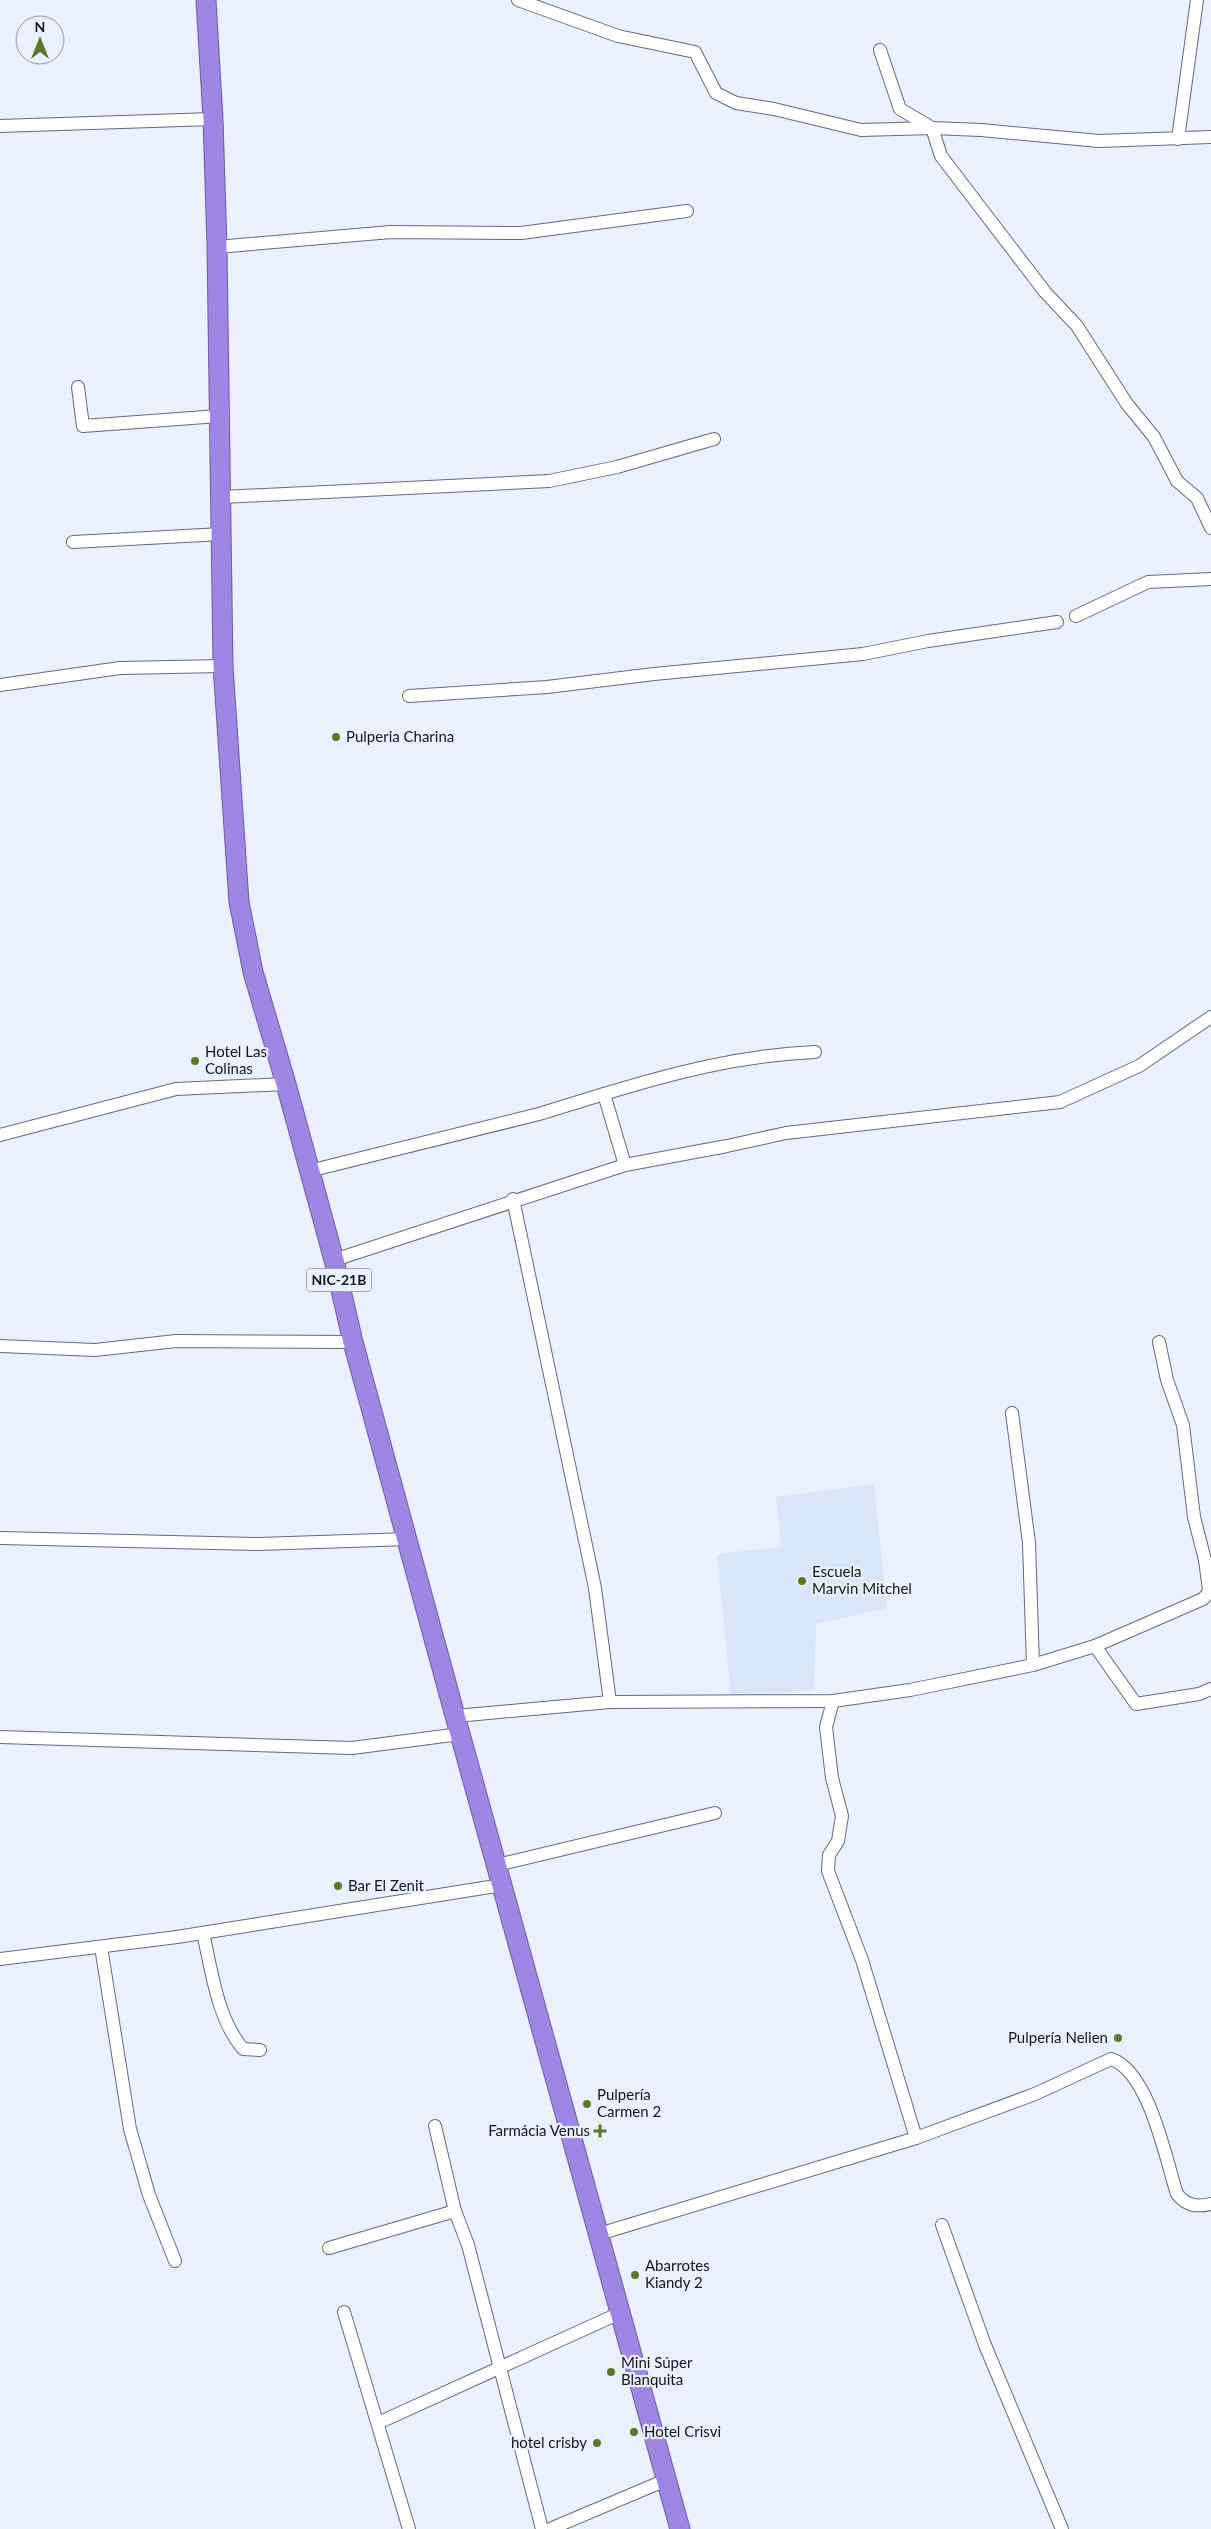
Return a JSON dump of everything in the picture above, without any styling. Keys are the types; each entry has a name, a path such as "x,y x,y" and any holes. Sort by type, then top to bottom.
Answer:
{"highway":[{"name":"NIC-21B","path":"206,0 213,119 217,247 223,666 239,902 253,972 334,1260 353,1342 680,2529"}],"street":[{"path":"518,0 618,36 696,52 716,93 736,103 774,109 861,130 932,128 981,130 1099,141 1211,137"},
{"path":"1178,139 1197,0"},
{"path":"880,50 900,109 932,128 941,156 1045,292 1077,326 1127,404 1154,437 1177,481 1196,498 1211,528"},
{"path":"0,126 213,119"},
{"path":"217,247 391,232 521,232 687,211"},
{"path":"78,388 82,426 219,416"},
{"path":"222,497 549,481 617,467 714,439"},
{"path":"73,542 222,534"},
{"path":"1076,616 1148,582 1211,579"},
{"path":"409,696 547,688 654,674 863,654 928,640 1057,622"},
{"path":"0,685 120,668 223,666"},
{"path":"334,1260 625,1164 786,1133 1060,1102 1139,1066 1211,1017"},
{"path":"309,1171 520,1119 671,1073 769,1054 815,1052"},
{"path":"0,1135 176,1089 286,1084"},
{"path":"604,1094 625,1164"},
{"path":"513,1200 594,1588 610,1702"},
{"path":"0,1346 95,1350 176,1341 353,1342"},
{"path":"0,1737 352,1748 458,1725 610,1702 833,1701 910,1690 1033,1665 1095,1646 1203,1599 1210,1590 1205,1560 1194,1517 1183,1426 1167,1380 1160,1342"},
{"path":"1012,1413 1029,1543 1033,1665"},
{"path":"0,1538 259,1544 408,1539"},
{"path":"1095,1646 1136,1704 1199,1694 1211,1689"},
{"path":"833,1701 826,1727 832,1778 842,1816 838,1841 828,1855 828,1871 862,1960 916,2138"},
{"path":"497,1865 715,1813"},
{"path":"0,1959 203,1933 502,1885"},
{"path":"203,1933 218,1996 230,2034 243,2049 260,2050"},
{"path":"101,1947 130,2129 149,2196 175,2261"},
{"path":"599,2234 916,2138 1035,2094 1111,2060 1121,2062 1134,2077 1146,2100 1177,2194 1184,2202 1191,2206 1211,2204"},
{"path":"434,2126 455,2211 468,2245 542,2529"},
{"path":"329,2248 455,2211"},
{"path":"942,2225 985,2345 1062,2529"},
{"path":"344,2312 409,2529"},
{"path":"378,2423 500,2366 620,2314"},
{"path":"550,2529 666,2480"}],"shaded area":[{"name":"Escuela Marvin Mitchel","path":"874,1484 887,1608 816,1624 814,1690 731,1696 717,1554 781,1547 776,1497"}],"place":[{"name":"Pulperia Charina","path":"336,737"},
{"name":"Hotel Las Colinas","path":"195,1061"},
{"name":"Escuela Marvin Mitchel","path":"802,1581"},
{"name":"Bar El Zenit","path":"338,1886"},
{"name":"Pulpería Nelien","path":"1118,2038"},
{"name":"Pulpería Carmen 2","path":"587,2104"},
{"name":"Farmácia Venus","path":"600,2131"},
{"name":"Abarrotes Kiandy 2","path":"635,2275"},
{"name":"Mini Súper Blanquita","path":"611,2372"},
{"name":"Hotel Crisvi","path":"634,2432"},
{"name":"hotel crisby","path":"597,2443"}]}
